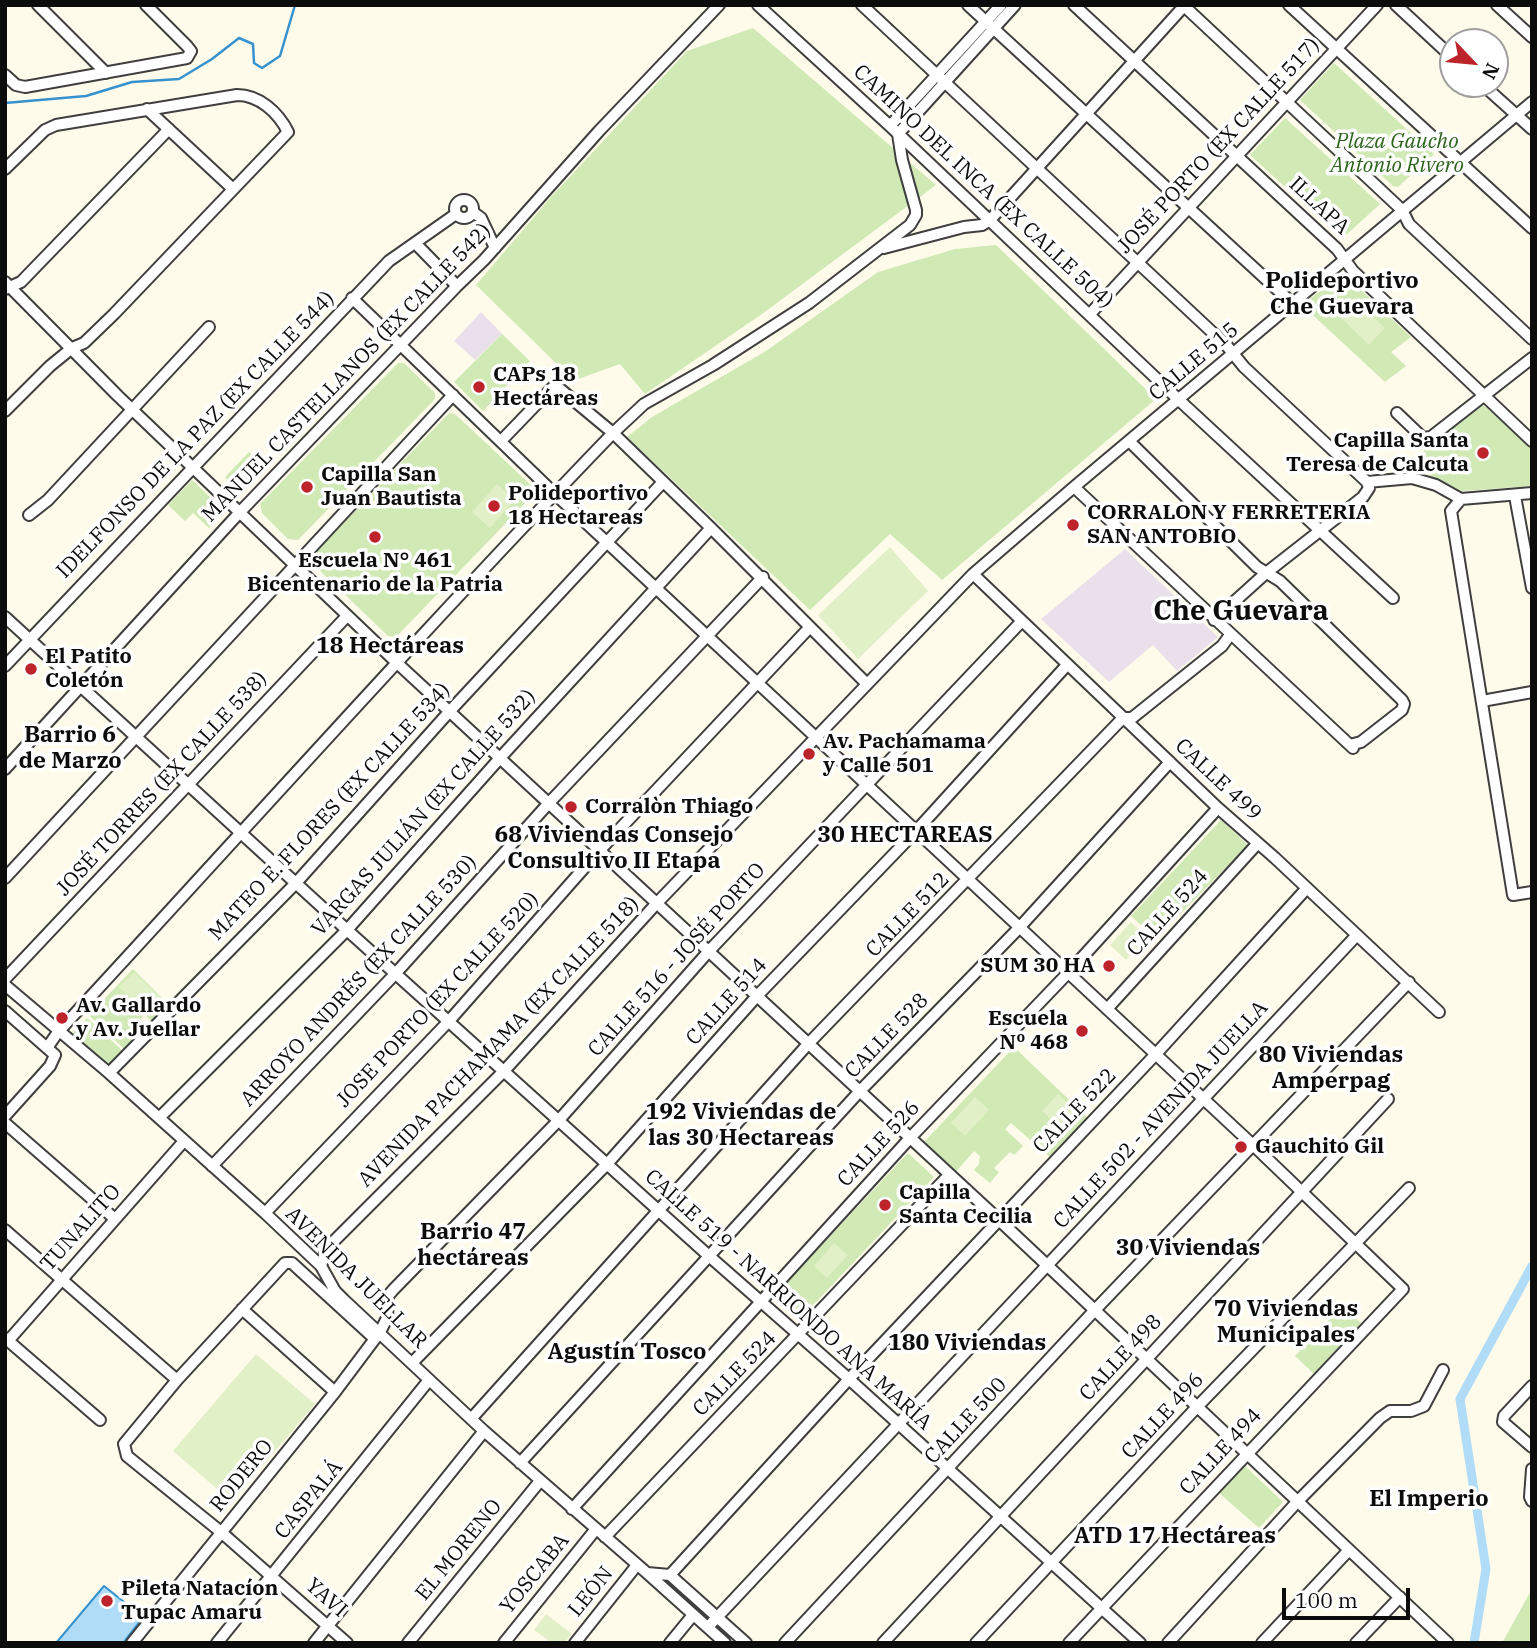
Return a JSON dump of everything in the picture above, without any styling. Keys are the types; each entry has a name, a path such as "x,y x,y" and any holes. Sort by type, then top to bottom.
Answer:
{"street":[{"path":"38,5 106,73"},
{"path":"5,75 16,85 25,87 187,58 191,51 146,5"},
{"name":"MANUEL CASTELLANOS (EX CALLE 542)","path":"5,769 240,512 495,248 590,141 719,5"},
{"name":"CAMINO DEL INCA (EX CALLE 504)","path":"758,5 1393,598"},
{"path":"862,5 1038,167 1368,485"},
{"path":"968,5 1292,303"},
{"path":"990,25 1001,5"},
{"path":"5,1116 50,1066 51,1052 58,1031 242,834 396,663 613,433 644,404 713,365 809,303 910,225 916,215 894,130 990,25 1015,5"},
{"name":"ILLAPA","path":"1074,5 1337,249 1353,271 1532,442"},
{"path":"1289,5 1532,228"},
{"name":"JOSÉ PORTO (EX CALLE 517)","path":"1090,314 1377,5"},
{"path":"1396,5 1439,45"},
{"path":"1497,5 1532,37"},
{"path":"878,249 982,225 990,220 1184,6 1402,210 1409,224 1532,339"},
{"path":"5,169 46,130 56,125 237,95 249,95 259,99 284,123 288,132 114,314 84,343 72,348 50,366 5,411"},
{"path":"1497,98 1532,129"},
{"name":"CALLE 515","path":"973,574 1532,102"},
{"path":"147,109 233,189"},
{"path":"7,286 21,282 169,129"},
{"name":"IDELFONSO DE LA PAZ (EX CALLE 544)","path":"5,666 389,261 456,214 456,205 463,200 471,203 473,212 481,218 495,248"},
{"path":"419,241 457,286"},
{"path":"7,286 396,663 998,1219 1448,1643"},
{"path":"352,298 814,738 1356,1243"},
{"path":"29,515 48,500 209,327"},
{"path":"1397,413 1421,436 1431,437 1532,358"},
{"path":"501,441 552,388 560,388 613,433 762,577 866,683"},
{"path":"5,878 453,395"},
{"path":"1074,487 1353,748 1402,710 1404,704 1280,581 1266,573 1129,441"},
{"path":"1368,485 1412,478 1436,485 1461,499 1532,493"},
{"name":"MATEO E. FLORES (EX CALLE 534)","path":"109,1073 296,883 449,712 663,482"},
{"path":"1214,620 1266,573 1363,497 1368,485"},
{"path":"1515,496 1532,588"},
{"path":"1461,499 1451,511 1513,895 1532,892"},
{"name":"VARGAS JULIÁN (EX CALLE 532)","path":"159,1118 347,930 711,528"},
{"name":"CALLE 499","path":"973,574 1218,808 1439,1012"},
{"name":"AVENIDA PACHAMAMA (EX CALLE 518)","path":"321,1266 326,1250 334,1241 504,1071 656,904 973,574"},
{"name":"ARROYO ANDRÉS (EX CALLE 530)","path":"212,1166 396,973 548,804 762,577"},
{"name":"JOSÉ TORRES (EX CALLE 538)","path":"5,979 347,616"},
{"name":"CALLE 519 - NARRIONDO ANA MARÍA","path":"5,617 347,930 1140,1643"},
{"name":"CALLE 516 - JOSÉ PORTO","path":"378,1336 387,1318 388,1296 393,1290 559,1120 709,951 1021,622"},
{"name":"JOSE PORTO (EX CALLE 520)","path":"265,1213 449,1021 599,851 810,627"},
{"name":"CALLE 512","path":"471,1419 809,1044 1124,719 1132,718 1222,646 1230,635"},
{"name":"CALLE 514","path":"411,1363 607,1164 757,996 916,831 1067,665"},
{"path":"1482,701 1532,692"},
{"name":"CALLE 528","path":"520,1463 859,1092 1019,928 1170,762"},
{"name":"CALLE 526","path":"572,1509 910,1138 1068,973 1218,808"},
{"name":"CALLE 524","path":"1107,1009 1258,843"},
{"name":"CALLE 522","path":"670,1575 1307,888"},
{"name":"CALLE 502 - AVENIDA JUELLA","path":"708,1627 1357,935"},
{"name":"CALLE 500","path":"785,1643 1094,1311 1409,982"},
{"name":"AVENIDA JUELLAR","path":"5,985 109,1073 265,1213 321,1266 335,1291 378,1336 724,1643"},
{"path":"5,1010 51,1052"},
{"name":"CALLE 498","path":"883,1643 1388,1099"},
{"path":"5,1123 115,1219"},
{"name":"TUNALITO","path":"7,1340 184,1141"},
{"name":"CALLE 524","path":"600,1533 798,1336 950,1175"},
{"name":"CALLE 496","path":"976,1643 1197,1407 1409,1188"},
{"path":"5,1230 177,1380 285,1263 292,1264 378,1336"},
{"name":"CALLE 494","path":"1069,1643 1403,1289 1356,1243"},
{"path":"242,1309 335,1392"},
{"name":"RODERO","path":"132,1643 378,1336"},
{"path":"7,1340 100,1420"},
{"path":"1168,1643 1298,1501 1390,1411 1411,1411 1424,1406 1443,1370"},
{"name":"YAVI","path":"177,1380 124,1444 127,1456 221,1532 347,1643"},
{"name":"CASPALÁ","path":"217,1643 429,1380"},
{"path":"1532,1386 1504,1416 1503,1422 1532,1447"},
{"path":"314,1643 484,1432"},
{"path":"1532,1469 1532,1501"},
{"name":"EL MORENO","path":"408,1643 540,1481"},
{"name":"YOSCABA","path":"504,1643 600,1533"},
{"path":"1262,1643 1349,1550"},
{"name":"LEÓN","path":"575,1643 637,1565"},
{"path":"646,1573 670,1575 746,1643"},
{"path":"1356,1643 1400,1597"},
{"path":"670,1643 693,1615"}],"shaded area":[{"path":"481,312 502,334 475,360 454,341"},
{"path":"1125,549 1218,637 1177,671 1153,645 1109,682 1041,619"}],"green space":[{"path":"753,28 936,185 762,314 645,394 620,364 578,379 563,370 476,285 551,197 687,51"},
{"name":"Plaza Gaucho Antonio Rivero","path":"1334,63 1434,154 1398,187 1393,186 1300,100"},
{"path":"1285,118 1380,204 1344,237 1339,236 1250,155"},
{"path":"996,245 1156,399 942,580 890,534 810,610 627,437 652,417 766,351 878,272 955,249"},
{"path":"1343,273 1411,337 1391,352 1406,366 1385,382 1302,305"},
{"path":"1354,298 1385,328 1369,345 1338,315"},
{"path":"502,334 530,361 483,411 454,382"},
{"path":"398,363 404,363 435,393 435,399 298,540 288,539 262,513 260,504"},
{"path":"1483,405 1532,448 1532,486 1462,491 1454,490 1421,470 1400,474 1399,470"},
{"path":"449,413 455,414 534,488 534,494 396,637 388,636 314,565 312,556"},
{"path":"249,452 265,467 240,492 225,477"},
{"path":"192,480 225,511 209,528 193,513 185,521 168,505"},
{"name":"Polideportivo 18 Hectareas","path":"497,484 515,500 490,528 472,512"},
{"path":"890,547 928,591 858,659 818,615"},
{"path":"1221,820 1248,845 1156,939 1131,916"},
{"path":"1131,922 1147,937 1126,960 1110,945"},
{"path":"133,969 168,1004 152,1021 144,1015 132,1028 139,1035 125,1050 89,1015"},
{"path":"134,972 160,997 145,1012 119,987"},
{"path":"87,1018 124,1052 109,1068 72,1034"},
{"path":"1014,1047 1088,1118 1052,1159 1011,1123 1005,1129 1023,1146 1014,1155 1010,1152 994,1168 999,1172 990,1183 974,1170 979,1164 980,1156 974,1151 954,1174 924,1142"},
{"path":"1058,1094 1082,1116 1066,1133 1042,1111"},
{"path":"975,1097 989,1110 965,1136 951,1123"},
{"path":"908,1153 934,1177 799,1320 774,1296"},
{"path":"834,1243 848,1255 827,1278 814,1266"},
{"path":"1342,1306 1361,1323 1314,1374 1295,1356"},
{"path":"256,1354 315,1404 232,1502 173,1451"},
{"path":"1244,1465 1283,1502 1259,1528 1219,1493"},
{"path":"1532,1589 1532,1643 1502,1643"},
{"path":"546,1614 572,1634 564,1643 552,1643 534,1630"}],"water":[{"name":"Pileta Natacíon Tupac Amaru","path":"104,1586 143,1617 123,1643 56,1643"}],"waterway":[{"path":"5,103 86,96 132,82 179,79 212,59 239,38 253,44 254,63 262,68 280,56 295,5"},
{"path":"1474,1643 1486,1569 1460,1399 1532,1266"}],"place":[{"name":"CAPs 18 Hectáreas","path":"479,387"},
{"name":"Capilla Santa Teresa de Calcuta","path":"1483,453"},
{"name":"Capilla San Juan Bautista","path":"307,487"},
{"name":"Polideportivo 18 Hectareas","path":"494,506"},
{"name":"CORRALON Y FERRETERIA SAN ANTOBIO","path":"1073,525"},
{"name":"Escuela N° 461 Bicentenario de la Patria","path":"375,537"},
{"name":"El Patito Coletón","path":"31,669"},
{"name":"Av. Pachamama y Calle 501","path":"809,754"},
{"name":"Corralòn Thiago","path":"571,807"},
{"name":"SUM 30 HA","path":"1109,966"},
{"name":"Av. Gallardo y Av. Juellar","path":"62,1018"},
{"name":"Escuela Nº 468","path":"1082,1031"},
{"name":"Gauchito Gil","path":"1241,1147"},
{"name":"Capilla Santa Cecilia","path":"885,1205"},
{"name":"Pileta Natacíon Tupac Amaru","path":"107,1601"}],"district":[{"name":"Polideportivo Che Guevara","path":"1342,294"},
{"name":"Che Guevara","path":"1241,612"},
{"name":"18 Hectáreas","path":"390,646"},
{"name":"Barrio 6 de Marzo","path":"70,748"},
{"name":"30 HECTAREAS","path":"905,835"},
{"name":"68 Viviendas Consejo Consultivo II Etapa","path":"614,848"},
{"name":"80 Viviendas Amperpag","path":"1331,1068"},
{"name":"192 Viviendas de las 30 Hectareas","path":"741,1125"},
{"name":"Barrio 47 hectáreas","path":"473,1245"},
{"name":"30 Viviendas","path":"1188,1248"},
{"name":"70 Viviendas Municipales","path":"1286,1322"},
{"name":"180 Viviendas","path":"967,1343"},
{"name":"Agustín Tosco","path":"627,1352"},
{"name":"El Imperio","path":"1429,1499"},
{"name":"ATD 17 Hectáreas","path":"1175,1536"}]}
